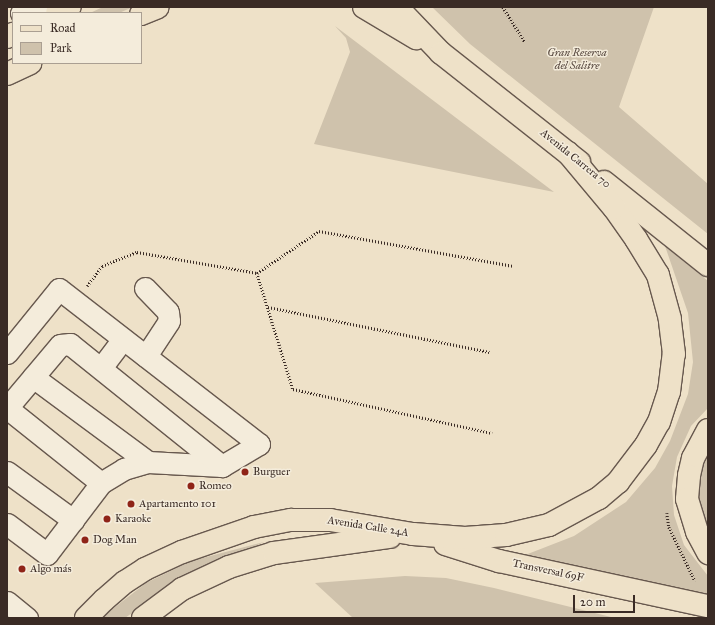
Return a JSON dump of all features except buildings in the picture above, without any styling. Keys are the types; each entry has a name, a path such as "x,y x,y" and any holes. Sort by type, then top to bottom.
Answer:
{"main road":[{"path":"59,12 70,7"},
{"path":"142,14 158,7"},
{"path":"364,7 441,53"},
{"path":"397,7 441,53"},
{"name":"Avenida Carrera 70","path":"441,53 708,266"},
{"path":"7,74 29,64"},
{"path":"413,534 465,538 506,534 549,525 599,498 618,482 646,445 659,422 669,392 674,354 670,319 658,275 627,226 568,153"},
{"path":"708,430 693,458 689,476 688,499 697,532 708,553"},
{"name":"Avenida Calle 24A","path":"86,618 125,582 145,570 182,552 254,527 291,520 330,520 413,534"},
{"name":"Transversal 69F","path":"413,534 499,561 708,606"},
{"name":"Avenida Calle 24A","path":"143,618 182,589 236,565 274,553 413,534"}],"street":[{"path":"26,12 52,7"},
{"path":"51,12 65,7"},
{"path":"145,288 168,312 169,321 146,356"},
{"path":"7,353 58,289 259,444 222,466 148,462 124,469 101,483 47,554 7,524"},
{"path":"101,368 123,339"},
{"path":"101,483 7,408 60,345 70,344 222,466"},
{"path":"33,377 148,462"},
{"path":"7,472 73,520"},
{"path":"7,602 27,618"}],"path":[{"path":"503,7 525,42"},
{"path":"74,302 102,266 137,252 257,273 319,231 513,266"},
{"path":"257,273 293,389 492,433"},
{"path":"268,307 489,352"}],"green space":[{"path":"103,7 133,7 121,12 92,12"},
{"name":"Gran Reserva del Salitre","path":"432,7 654,7 619,107 708,184 708,234 470,44"},
{"path":"335,26 554,192 314,144 350,52 346,38"},
{"path":"665,246 708,281 708,408 691,426 677,457 672,486 674,515 684,545 708,576 708,595 520,557 574,536 626,502 655,468 670,441 688,394 693,362 688,313"},
{"path":"708,456 708,530 704,524 697,493 704,464"},
{"path":"264,542 167,588 125,618 101,618 146,583 191,561"},
{"path":"405,576 446,578 494,588 615,618 353,618 315,583"}],"place":[{"name":"Burguer","path":"245,472"},
{"name":"Romeo","path":"191,486"},
{"name":"Apartamento 101","path":"131,504"},
{"name":"Karaoke","path":"107,519"},
{"name":"Dog Man","path":"85,540"},
{"name":"Algo más","path":"22,569"}]}
